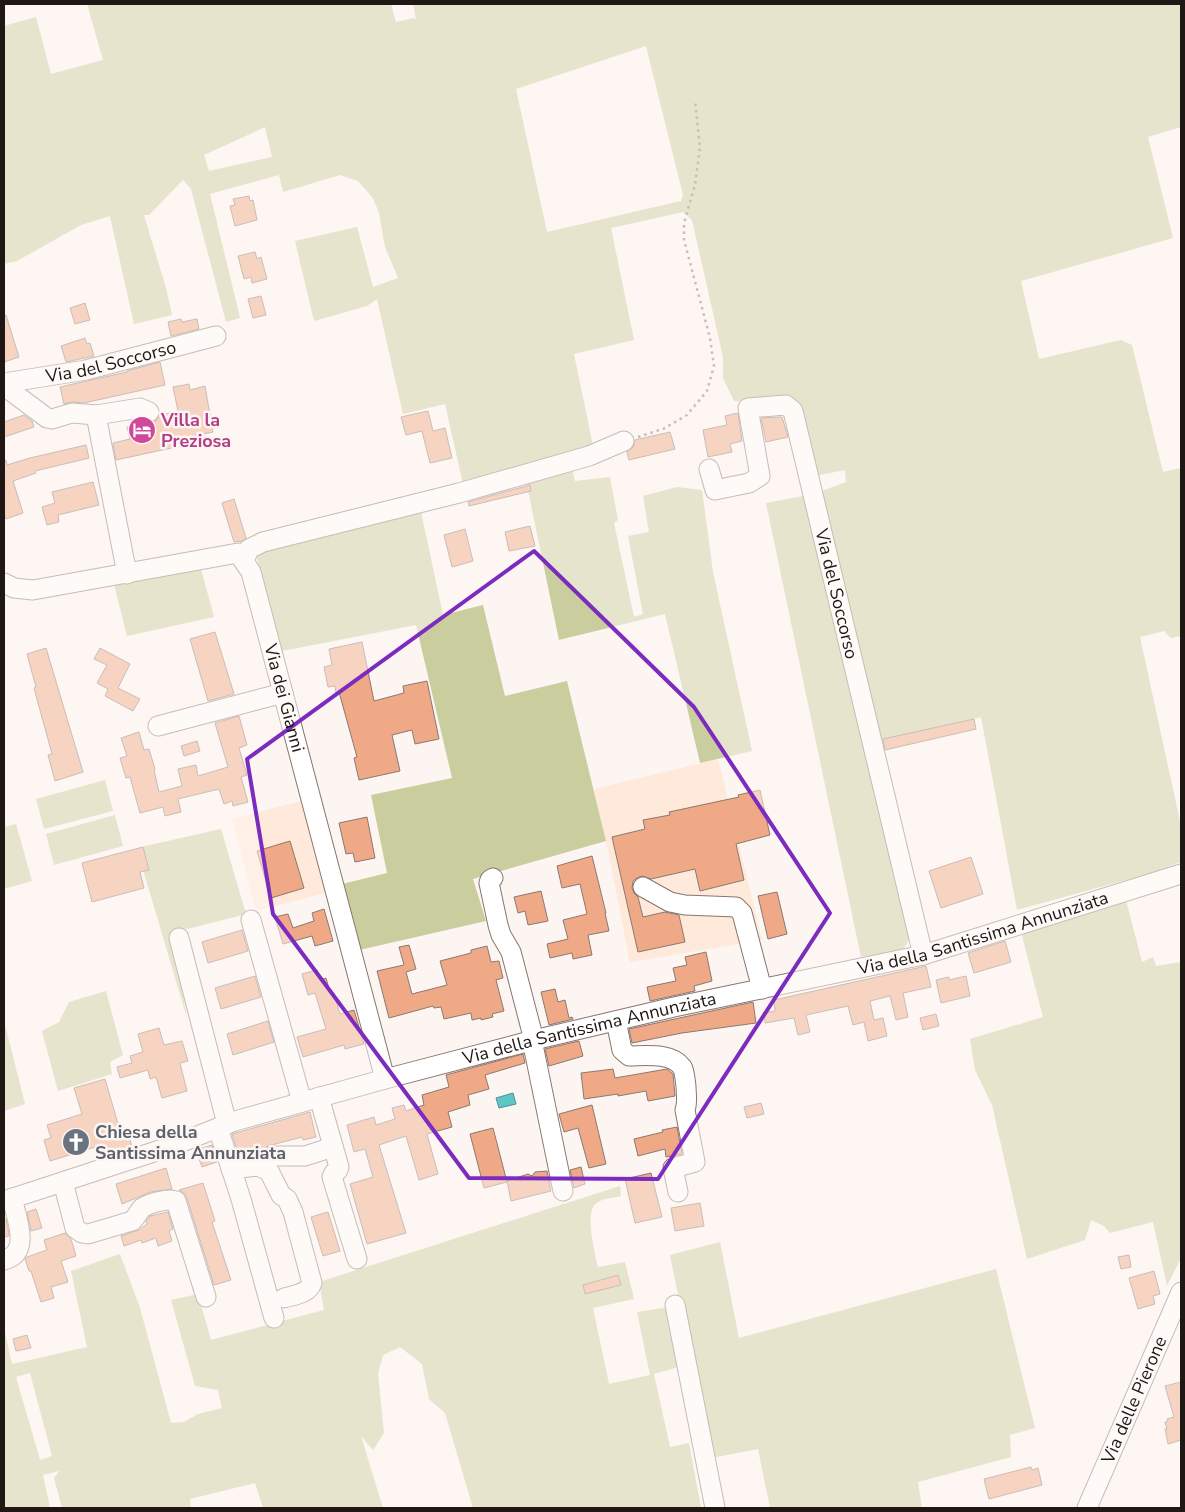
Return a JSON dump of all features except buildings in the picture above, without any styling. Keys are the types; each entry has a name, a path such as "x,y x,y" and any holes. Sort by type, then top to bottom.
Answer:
{"street":[{"name":"Via del Soccorso","path":"4,384 86,370 216,336"},
{"name":"Via del Soccorso","path":"4,384 47,418 52,419 72,413 96,415 140,408 149,412"},
{"name":"Via del Soccorso","path":"709,469 715,490 749,483 760,476 748,408 786,405 794,411 923,955"},
{"path":"96,415 126,574"},
{"path":"4,596 238,553 244,561 250,549 263,542 459,493 590,456 624,441"},
{"name":"Via dei Gianni","path":"244,561 251,572 385,1079"},
{"path":"4,583 14,588 33,590"},
{"path":"158,726 283,693"},
{"name":"Via della Santissima Annunziata","path":"8,1200 172,1146 223,1126 385,1079 533,1040 674,1007 923,955 1181,874"},
{"path":"493,878 489,883 498,925 501,935 511,952 533,1040 563,1191"},
{"path":"643,887 670,902 736,908 742,913 762,989"},
{"path":"251,920 311,1100 333,1147 339,1167 332,1177 357,1259"},
{"path":"179,938 223,1126 231,1169 274,1318"},
{"path":"616,1022 622,1050 625,1054 628,1056 662,1056 672,1059 682,1067 687,1105 685,1110 695,1162 673,1168 678,1192"},
{"path":"273,1156 305,1156 333,1147"},
{"path":"231,1169 258,1166 269,1171 281,1195 287,1199 312,1283 310,1288 305,1291 284,1298"},
{"path":"63,1182 75,1228 82,1233 88,1234 132,1220 143,1207 170,1199 176,1201 206,1297"},
{"path":"4,1260 15,1254 20,1245 21,1236 8,1200"},
{"name":"Via delle Pierone","path":"1087,1508 1181,1292"},
{"path":"676,1305 715,1508"}],"path":[{"path":"624,441 663,429 687,415 707,391 714,366 710,338 684,240 684,223 695,185 700,146 695,101"}],"highlighted area":[{"path":"534,551 694,707 830,913 658,1179 469,1178 273,914 247,759"}],"shaded area":[{"path":"718,759 762,940 630,962 594,789"},
{"path":"301,801 325,893 256,911 232,819"}],"green space":[{"path":"87,4 391,4 396,22 414,18 416,20 413,4 1181,4 1181,127 1148,137 1173,238 1021,281 1039,359 1121,340 1132,345 1163,472 1181,468 1181,636 1171,638 1164,631 1140,637 1181,826 1181,862 1151,873 1017,910 981,717 874,742 819,492 846,482 845,470 815,476 799,406 790,397 776,395 734,401 723,378 723,357 692,220 683,212 611,228 634,340 574,354 593,446 463,484 445,404 403,414 377,299 367,306 314,321 295,241 357,227 373,287 398,278 385,247 379,213 373,198 358,181 340,175 283,192 279,175 210,194 240,318 226,322 191,189 183,180 149,215 144,215 166,288 172,315 134,324 110,216 81,225 17,261 4,264 4,26 36,17 51,74 103,60","holes":["646,46 683,195 681,201 547,232 516,89","265,127 272,157 209,171 204,155"]},
{"path":"571,463 575,481 610,477 618,520 614,523 634,617 643,614 628,536 649,532 643,496 677,487 702,490 713,572 752,751 700,763 665,614 559,640 525,476"},
{"path":"808,495 910,938 903,950 861,957 766,503"},
{"path":"420,507 443,615 483,605 505,696 567,681 606,841 473,879 486,921 355,951 338,885 387,873 371,795 452,778 416,625 277,652 271,607 254,548"},
{"path":"201,569 214,617 127,636 114,584"},
{"path":"105,780 113,811 44,829 36,799"},
{"path":"115,815 123,846 54,865 46,834"},
{"path":"16,824 32,881 4,889 4,827"},
{"path":"221,829 246,914 172,933 187,1018 144,873 141,847"},
{"path":"1126,900 1142,962 1153,957 1156,966 1181,962 1181,1258 1167,1286 1153,1222 1110,1233 1104,1226 1091,1220 1085,1240 1027,1259 992,1105 975,1070 970,1039 1043,1017 1021,932"},
{"path":"106,991 123,1055 110,1062 112,1074 58,1091 42,1031 59,1022 69,1002"},
{"path":"4,1021 25,1104 4,1111"},
{"path":"620,1186 621,1196 598,1202 591,1213 591,1232 598,1267 625,1262 634,1299 593,1308 609,1384 650,1375 637,1312 670,1307 682,1366 654,1374 670,1447 689,1443 701,1508 473,1508 445,1413 429,1399 422,1364 400,1347 383,1355 378,1373 384,1433 373,1450 361,1436 383,1508 263,1508 255,1483 190,1499 191,1508 62,1508 54,1478 59,1471 43,1475 50,1508 4,1508 4,1328 12,1364 87,1347 71,1271 120,1254 140,1308 171,1423 184,1422 198,1414 222,1408 218,1390 195,1386 171,1300 198,1294 211,1340 324,1310 319,1282","holes":["30,1373 52,1456 40,1460 16,1377"]},
{"path":"720,1242 739,1338 996,1269 1035,1428 1010,1435 1011,1457 918,1482 922,1508 770,1508 758,1449 711,1458 670,1255"}],"water":[{"path":"513,1093 516,1104 499,1108 496,1098"}],"place":[{"name":"Villa la Preziosa","path":"142,430"},
{"name":"Chiesa della Santissima Annunziata","path":"76,1142"}]}
